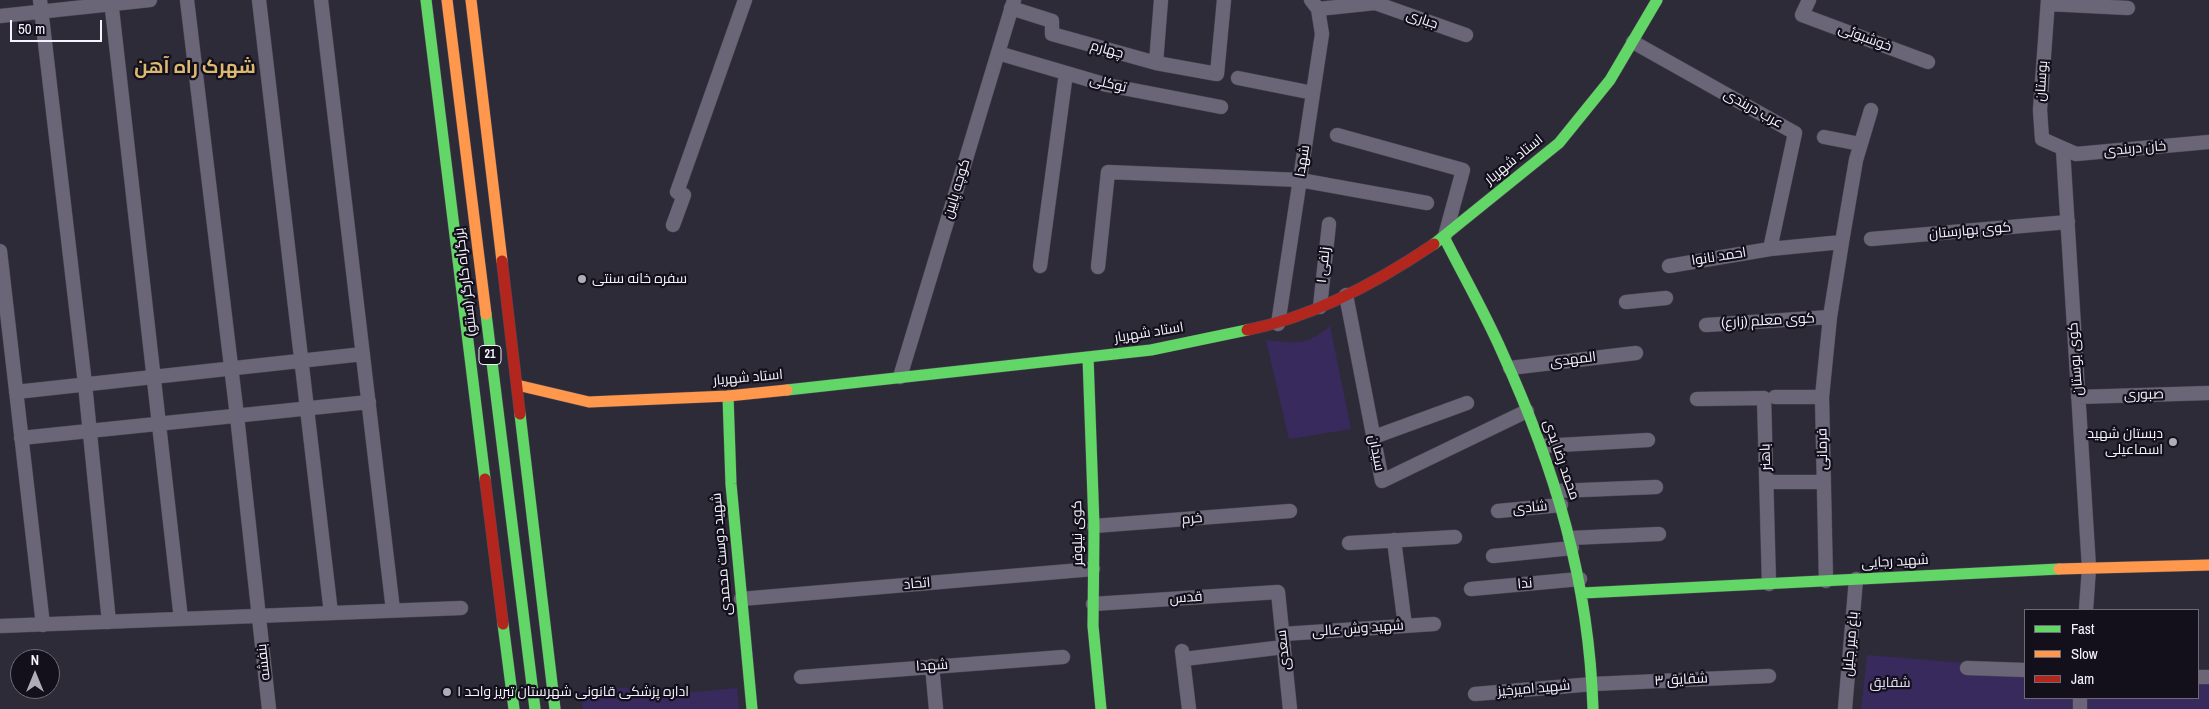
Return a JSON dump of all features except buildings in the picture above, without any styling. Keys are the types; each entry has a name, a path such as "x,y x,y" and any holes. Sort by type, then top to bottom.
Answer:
{"main road":[{"name":"بزرگراه کارگر (سنتو)","path":"426,0 514,709"},
{"name":"بزرگراه کارگر (سنتو)","path":"447,0 535,709"},
{"path":"471,0 555,709"},
{"name":"استاد شهریار","path":"517,385 589,402 728,396 1151,350 1278,324 1346,295 1410,260 1444,237 1559,143 1610,80 1657,0"},
{"name":"محمد رضا یدی","path":"1444,237 1510,368 1542,446 1557,491 1583,593 1593,684 1593,709"},
{"name":"کوی نیلوفر","path":"1088,357 1094,526 1093,626 1101,709"},
{"name":"شهید دوست محمدی","path":"728,396 731,484 752,709"},
{"name":"شهید رجایی","path":"1583,593 2089,568 2209,564"}],"street":[{"path":"0,16 41,6 150,0"},
{"name":"بنفشه","path":"187,0 237,416 269,709"},
{"path":"259,0 331,613"},
{"path":"321,0 393,610"},
{"path":"673,226 684,195 677,192 745,0"},
{"path":"1156,63 1161,0"},
{"name":"چهارم","path":"1012,4 1052,21 1052,34 1156,63 1218,74 1224,0"},
{"name":"خوشبوئی","path":"1809,0 1802,15 1928,62"},
{"path":"111,2 181,619"},
{"path":"2048,2 2128,8"},
{"name":"بوستان","path":"2048,2 2040,110 2042,139 2063,150"},
{"name":"جباری","path":"1314,5 1375,3 1466,35"},
{"name":"کوچه پایین","path":"900,377 1012,4"},
{"name":"شهدا","path":"1278,324 1322,34 1314,5"},
{"path":"41,6 85,384 109,622"},
{"name":"عرب دربندی","path":"1632,42 1795,133 1770,249"},
{"name":"توکلی","path":"998,53 1107,85 1221,106"},
{"path":"1040,266 1066,73"},
{"path":"1238,78 1313,93"},
{"name":"فرمانی","path":"1826,581 1822,397 1830,317 1842,242 1860,144 1871,110"},
{"path":"1338,135 1463,170 1444,237"},
{"path":"1824,137 1860,144"},
{"name":"خان دربندی","path":"2063,150 2076,154 2208,142"},
{"name":"کوی بوستان","path":"2063,150 2089,568 2086,609"},
{"path":"1098,267 1108,172 1300,180 1427,204"},
{"name":"کوی بهارستان","path":"1871,239 2068,222"},
{"name":"زلفی ۱","path":"1320,307 1328,224"},
{"name":"احمد نانوا","path":"1669,266 1770,249 1842,242"},
{"path":"0,251 43,625"},
{"name":"سیدان","path":"1346,295 1382,481 1528,411"},
{"path":"1626,302 1666,298"},
{"name":"کوی معلم (زارع)","path":"1706,325 1830,317"},
{"name":"المهدی","path":"1510,368 1636,353"},
{"path":"16,392 363,354"},
{"name":"صبوری","path":"2078,397 2209,393"},
{"path":"1775,397 1822,397"},
{"name":"باهنر","path":"1697,400 1764,398 1769,584"},
{"path":"22,438 369,402"},
{"path":"1374,437 1467,402"},
{"path":"1542,446 1648,440"},
{"path":"1767,482 1816,482"},
{"path":"1557,491 1656,487"},
{"name":"شادی","path":"1498,511 1561,505"},
{"name":"خرم","path":"1094,526 1290,511"},
{"path":"1493,556 1571,543 1659,534"},
{"path":"1349,543 1454,537"},
{"path":"1394,540 1405,626"},
{"name":"اتحاد","path":"741,599 1093,569"},
{"name":"ندا","path":"1471,589 1580,579"},
{"name":"باغ میر جلیل","path":"1845,709 1856,579"},
{"name":"قدس","path":"1093,604 1278,592"},
{"name":"سعدی","path":"1278,592 1290,709"},
{"path":"0,626 460,608"},
{"name":"شهید وش عالی","path":"1189,709 1183,655 1283,640 1434,624"},
{"name":"شهدا","path":"801,676 1063,657"},
{"path":"932,666 936,709"},
{"path":"1967,668 2024,670"},
{"name":"شقایق ۳","path":"1593,684 1769,676"},
{"name":"شهید امیرخیز","path":"1474,694 1593,684"}],"green space":[{"path":"1330,326 1351,429 1289,439 1266,340 1300,342 1314,337"},
{"name":"شقایق","path":"1867,655 2024,668 2024,699 2199,699 2199,682 2209,683 2209,709 1861,709"},
{"path":"609,687 696,692 737,688 739,709 583,709 581,691"}],"traffic: fast":[{"path":"426,0 485,479"},
{"path":"1434,244 1559,143 1610,80 1657,0"},
{"path":"1444,237 1502,352 1521,395 1553,482 1566,526 1585,616 1593,709"},
{"path":"486,314 535,709"},
{"path":"787,390 1151,350 1247,330"},
{"path":"1088,357 1094,526 1093,626 1101,709"},
{"path":"728,396 731,484 752,709"},
{"path":"520,414 555,709"},
{"path":"1583,593 2059,569"},
{"path":"503,624 514,709"}],"traffic: slow":[{"path":"447,0 486,314"},
{"path":"471,0 502,261"},
{"path":"517,385 589,402 728,396 787,390"},
{"path":"2059,569 2209,565"}],"traffic: jam":[{"path":"1247,330 1296,316 1344,296 1390,272 1434,244"},
{"path":"502,261 520,414"},
{"path":"485,479 503,624"}],"place":[{"name":"سفره خانه سنتی","path":"582,279"},
{"name":"دبستان شهید اسماعیلی","path":"2173,442"},
{"name":"اداره پزشکی قانونی شهرستان تبریز واحد ۱","path":"447,692"}],"district":[{"name":"شهرک راه آهن","path":"195,68"}]}
